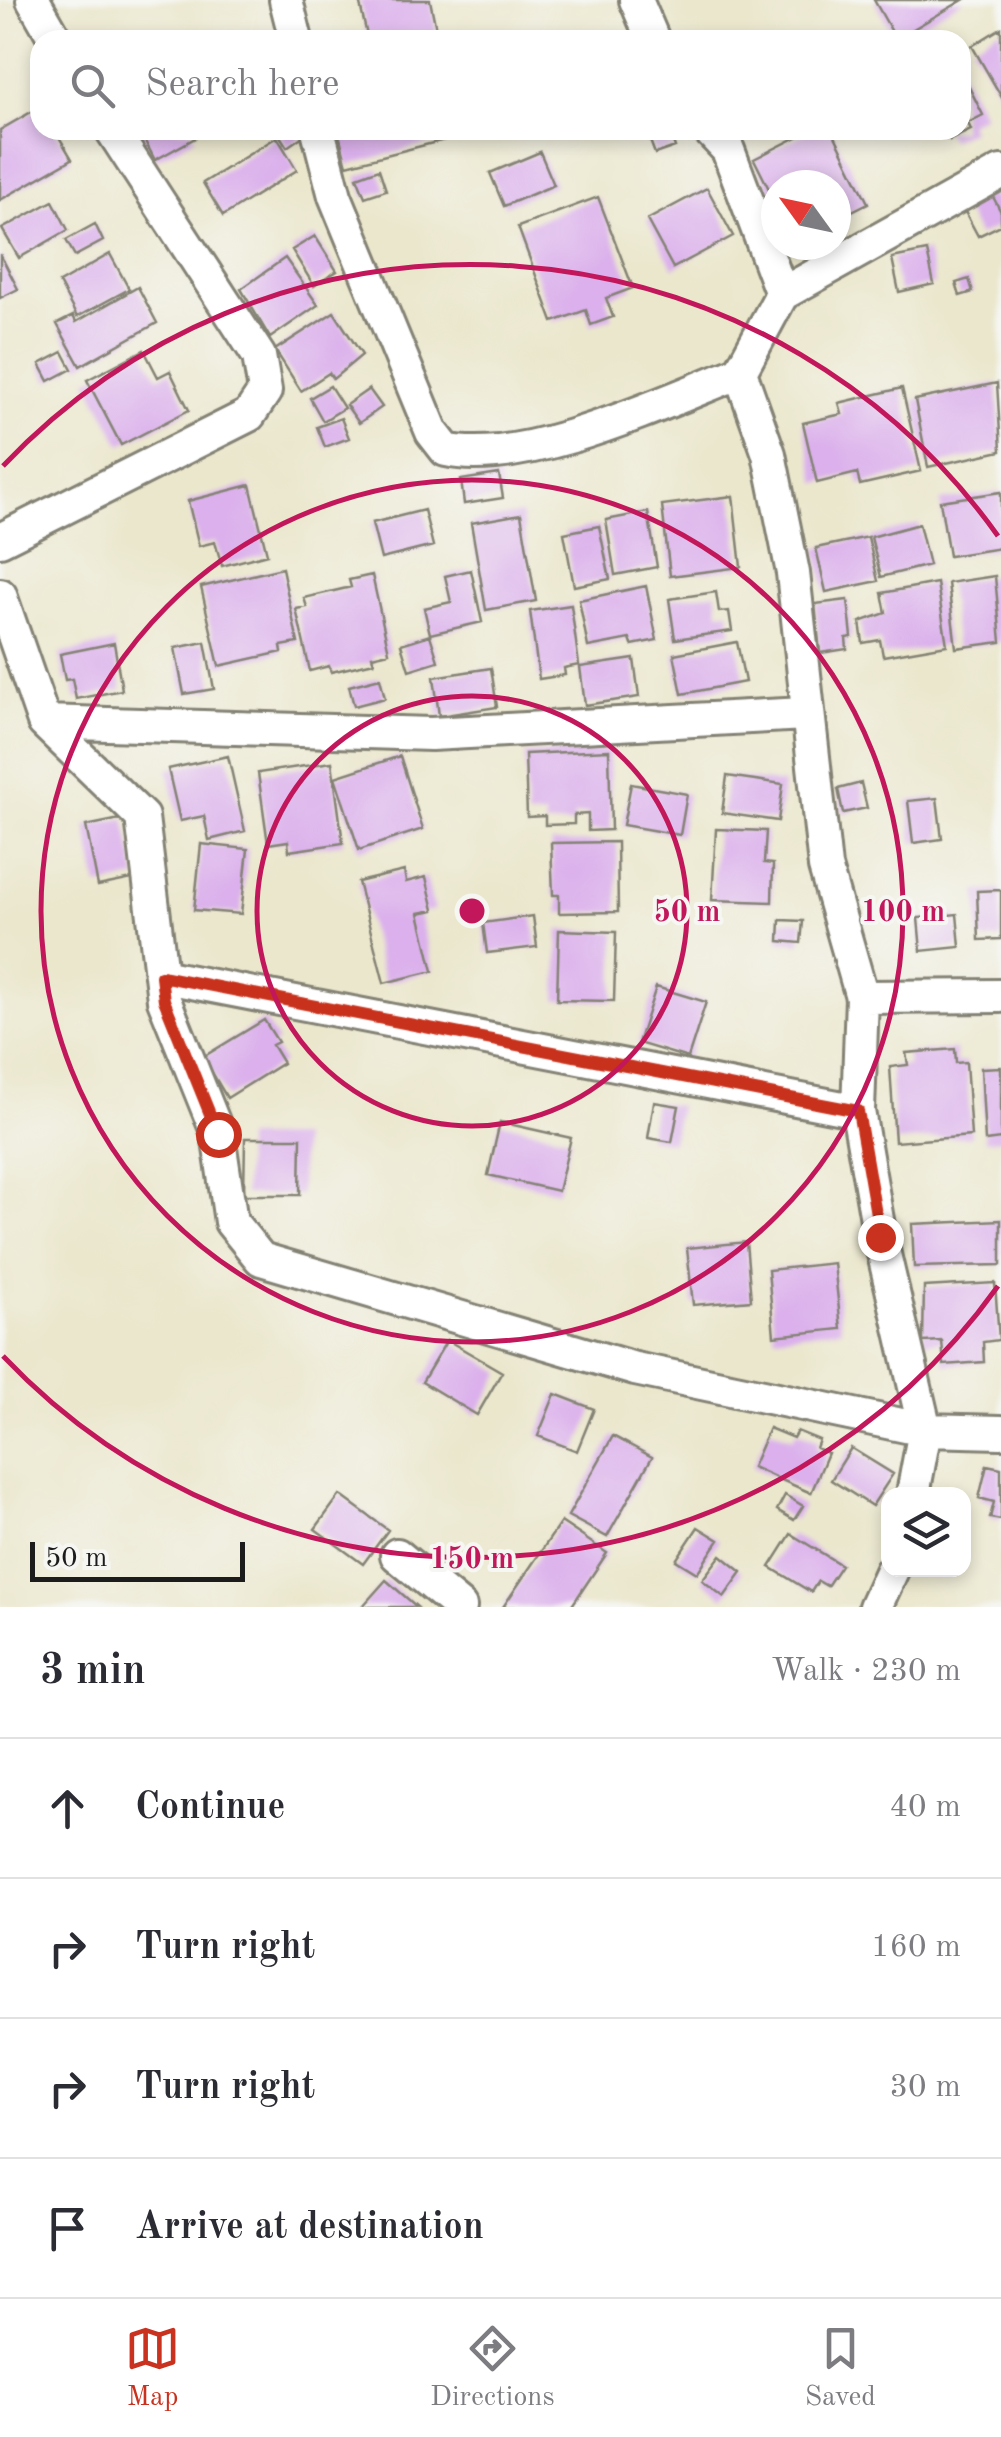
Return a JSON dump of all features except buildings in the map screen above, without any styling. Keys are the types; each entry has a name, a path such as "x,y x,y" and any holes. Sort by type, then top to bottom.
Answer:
{"street":[{"path":"33,0 50,30"},
{"path":"286,0 294,30"},
{"path":"636,0 650,30"},
{"path":"0,540 249,416 264,392 259,356 119,140"},
{"path":"321,140 342,214 432,432 446,450 470,456 580,434 740,372 782,294 1000,178"},
{"path":"718,140 728,150 782,294"},
{"path":"740,372 769,454 793,573 805,714 825,866 862,997 858,1111 880,1237 925,1430 914,1487"},
{"path":"0,595 44,722 142,817 164,1000 218,1134 230,1222 261,1259 635,1369 925,1430 1001,1432"},
{"path":"44,722 431,734 805,714"},
{"path":"161,976 858,1111"},
{"path":"862,997 1001,996"},
{"path":"396,1555 460,1607"},
{"path":"875,1607 889,1577"}],"route":[{"path":"218,1134 164,1000 161,976 858,1111 880,1237"}]}
